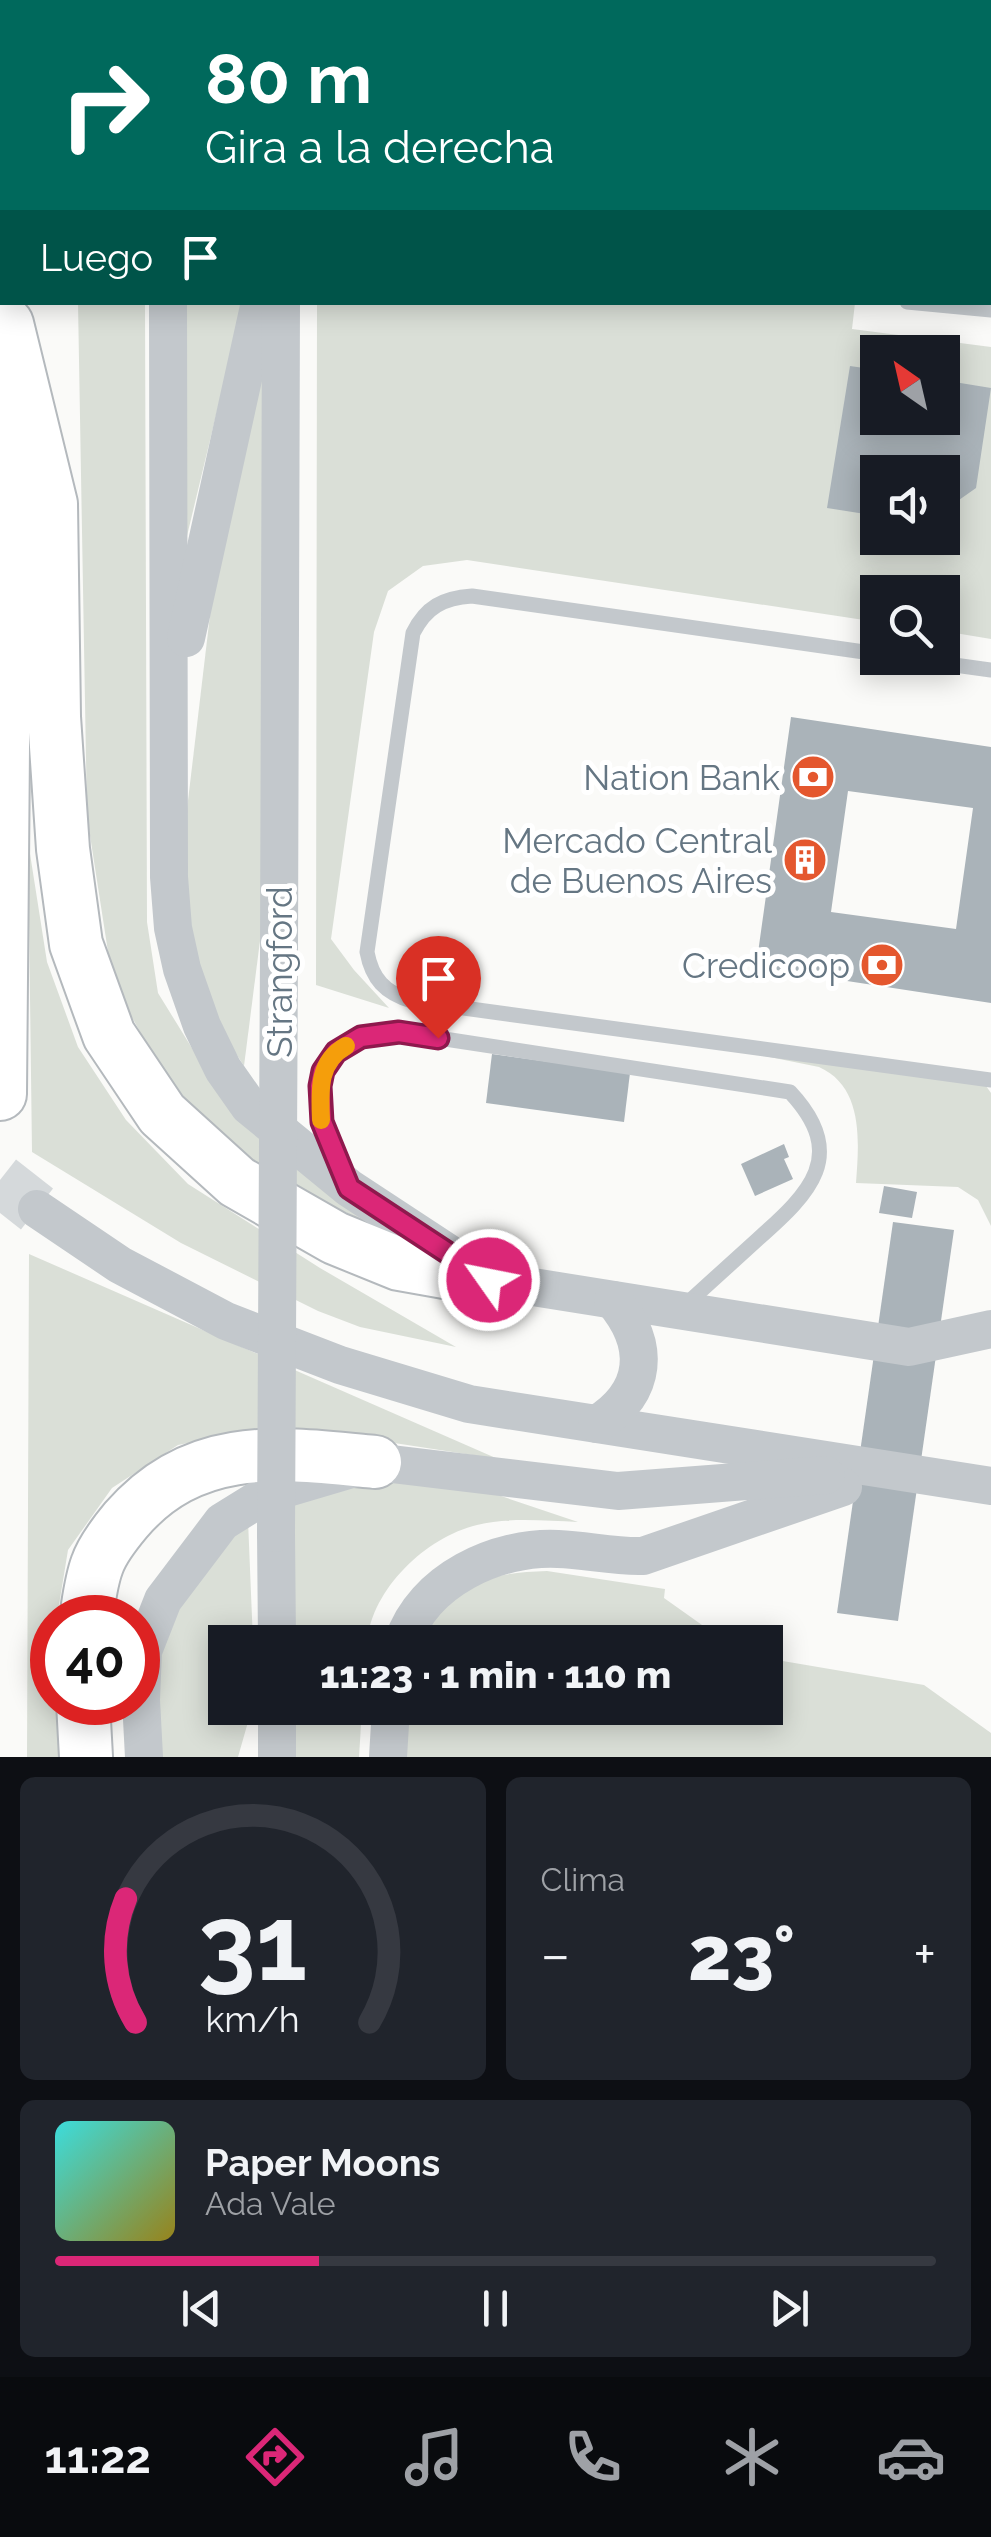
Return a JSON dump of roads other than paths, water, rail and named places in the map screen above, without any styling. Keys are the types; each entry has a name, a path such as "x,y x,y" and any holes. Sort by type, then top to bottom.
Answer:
{"highway":[{"path":"0,1094 7,313"},
{"path":"7,313 51,504 54,717 63,849 76,944 109,1035 162,1114 237,1182 335,1238 399,1264 489,1280"},
{"path":"91,1595 97,1563 121,1526 146,1498 175,1476 206,1464 288,1454 376,1462"},
{"path":"84,1725 86,1757"}],"street":[{"path":"168,305 168,877 173,928 182,969 202,1026 223,1069 249,1106 349,1188 489,1280 909,1347 991,1329"},
{"path":"170,714 259,305"},
{"name":"Strangford","path":"276,1625 281,305"},
{"path":"37,1209 120,1265 226,1322 340,1364 469,1404 991,1486"},
{"path":"597,1424 617,1411 637,1376 636,1335 613,1300"},
{"path":"144,1757 143,1651 163,1600 222,1522 267,1494 376,1462 618,1490 888,1470"},
{"path":"411,1625 430,1598 462,1573 501,1555 558,1548 618,1557 643,1556 888,1470"},
{"path":"262,1757 272,1725"},
{"path":"277,1725 277,1757"},
{"path":"388,1757 389,1725"}],"lane":[{"path":"940,305 991,310"},
{"path":"860,651 472,596 438,603 422,616 414,633 367,952 370,969 394,996 412,1001 991,1080"},
{"path":"960,666 991,670"},
{"path":"349,1188 322,1122 320,1086 323,1071 336,1052 361,1037 399,1032 790,1092 810,1114 820,1146 815,1178 798,1204 679,1310"}],"tunnel":[{"path":"0,1180 37,1209"}],"place":[{"name":"Nation Bank","path":"813,777"},
{"name":"Mercado Central de Buenos Aires","path":"805,860"},
{"name":"Credicoop","path":"882,965"}]}
